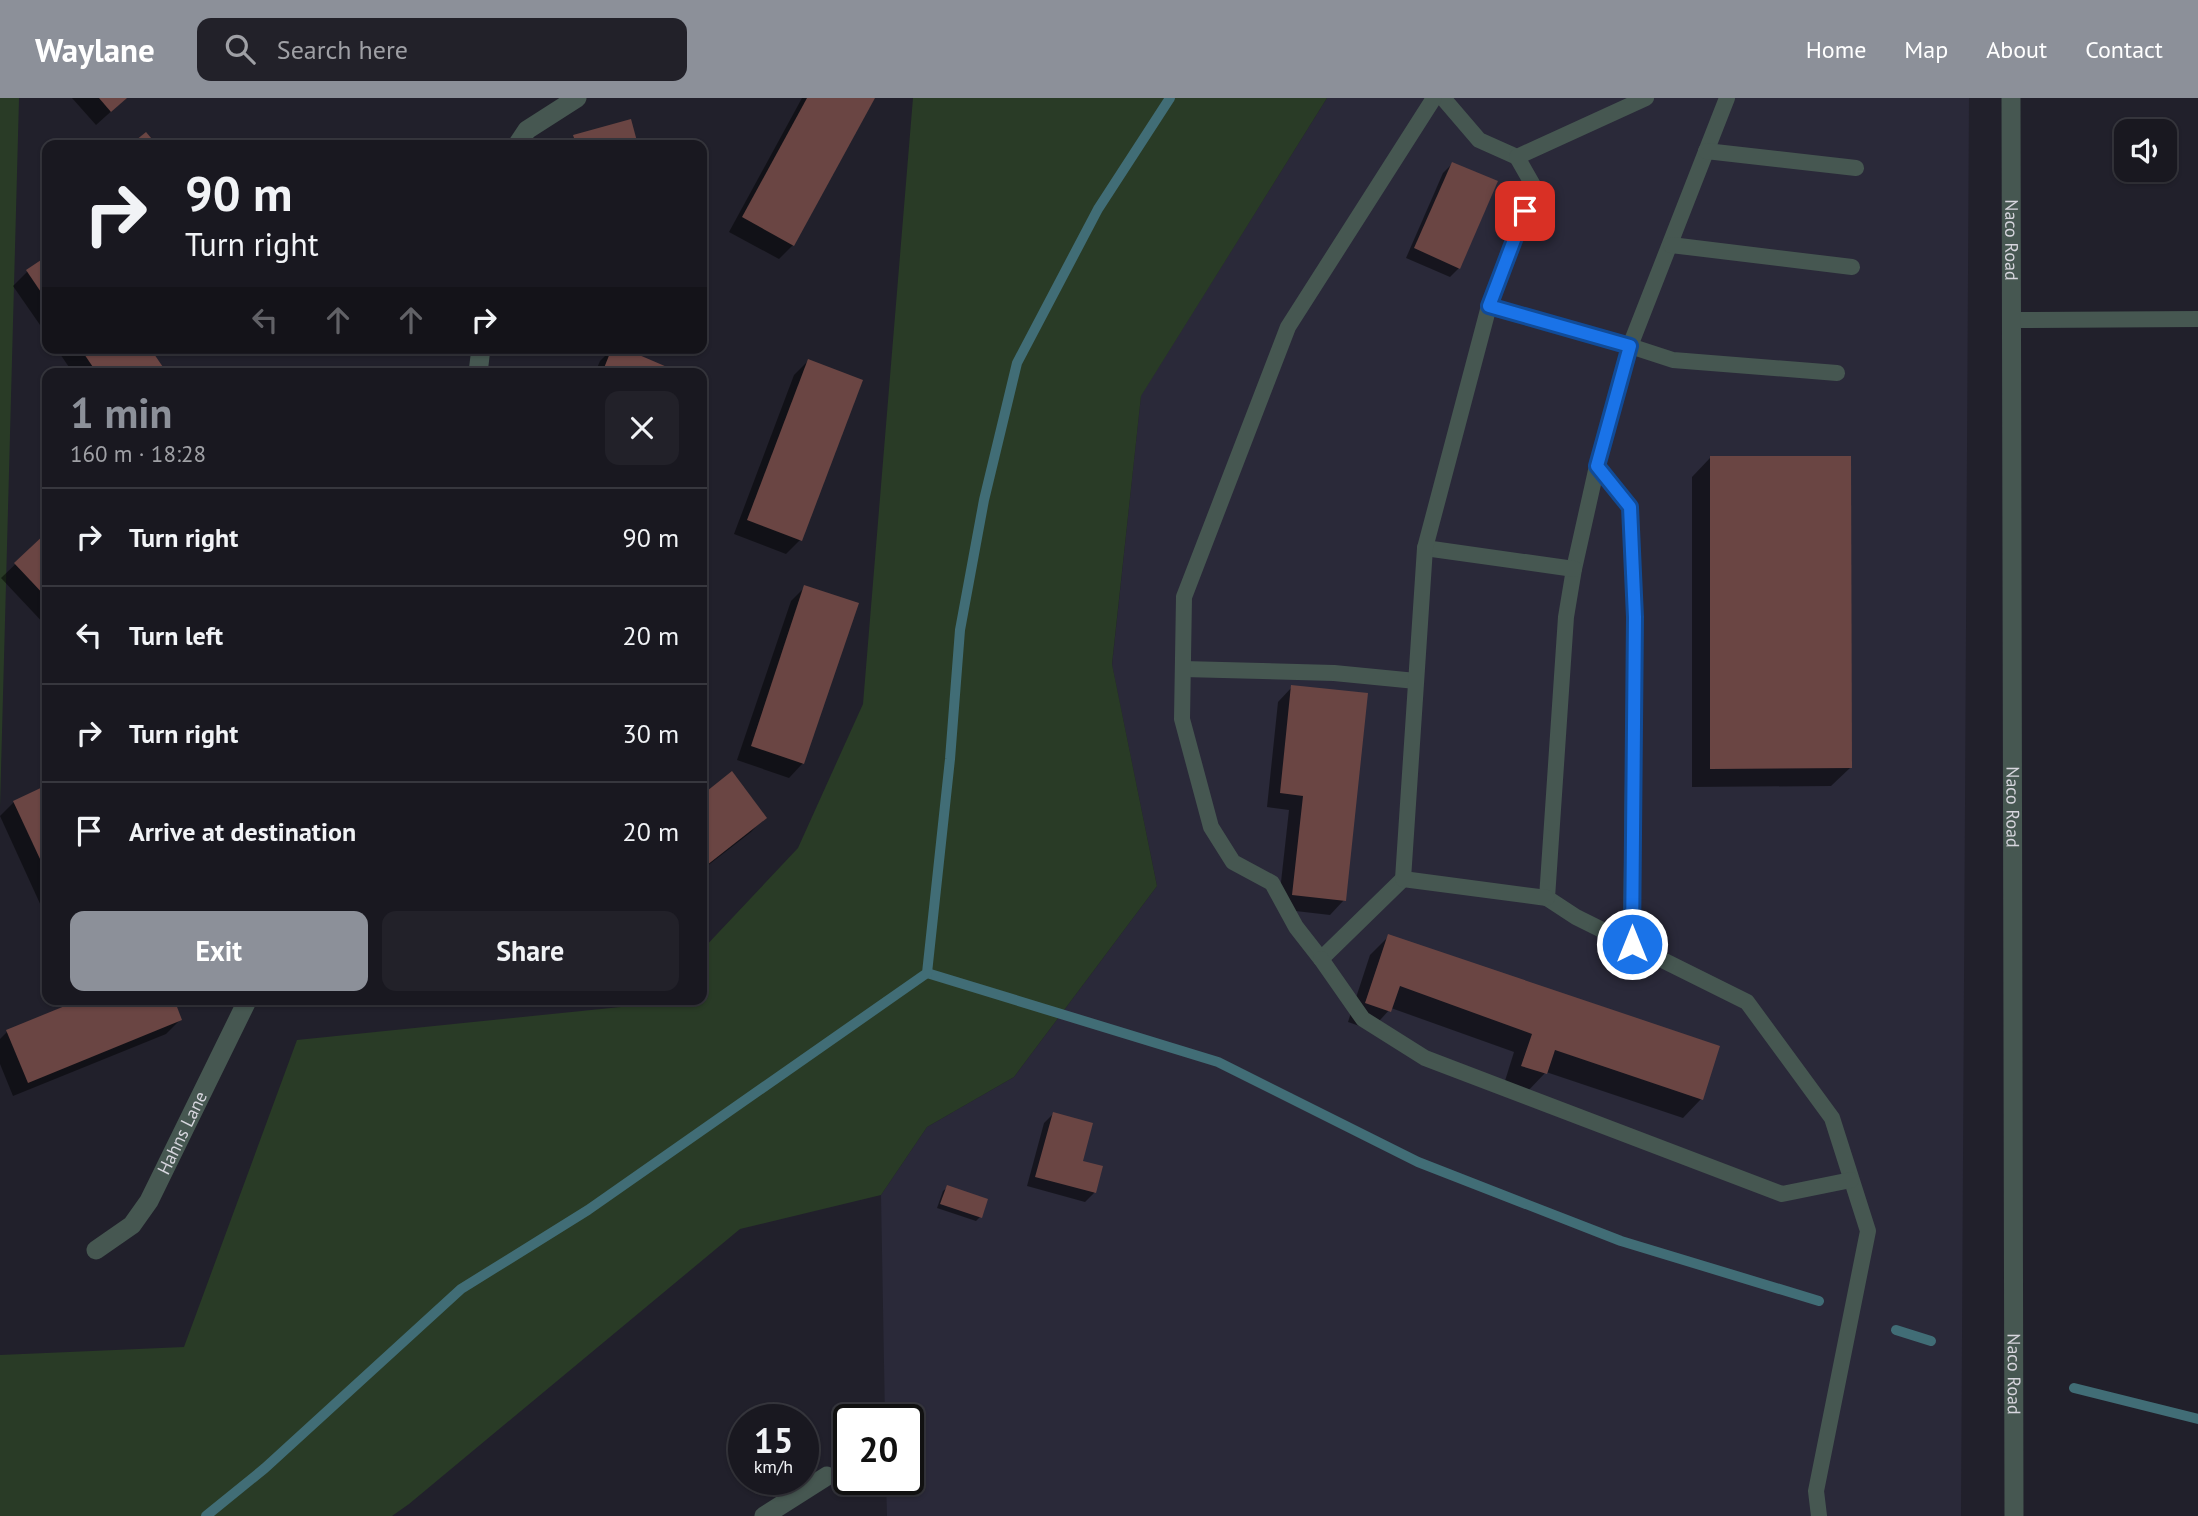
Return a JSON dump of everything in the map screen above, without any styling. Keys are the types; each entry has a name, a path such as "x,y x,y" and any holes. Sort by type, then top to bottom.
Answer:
{"street":[{"path":"520,140 527,130 577,98"},
{"name":"Naco Road","path":"2011,98 2014,1516"},
{"name":"Hahns Lane","path":"96,1250 132,1226 149,1201 245,1005"},
{"path":"764,1516 827,1476"}],"lane":[{"path":"1434,98 1288,327 1184,597 1182,719 1211,827 1233,862 1272,883 1296,928 1363,1019 1425,1058 1782,1195 1851,1180"},
{"path":"1321,959 1403,879 1425,548 1489,306 1534,187 1517,157 1479,140 1443,98"},
{"path":"1517,157 1646,98"},
{"path":"1547,898 1566,617 1597,466 1630,346 1727,98"},
{"path":"1706,151 1856,168"},
{"path":"1671,245 1852,267"},
{"path":"1489,306 1673,360 1837,373"},
{"path":"2011,320 2198,319"},
{"path":"1597,466 1630,507 1635,617 1632,944"},
{"path":"1425,548 1574,569"},
{"path":"1184,669 1335,673 1416,681"},
{"path":"1403,879 1547,898 1576,917 1747,1002 1832,1118 1868,1231 1816,1491 1819,1516"}],"shaded area":[{"path":"1327,98 1969,98 1961,1516 887,1516 886,1495 924,1495 924,1404 885,1404 881,1195 927,1127 1014,1077 1157,886 1112,665 1141,395"}],"green space":[{"path":"0,98 19,98 0,807"},
{"path":"913,98 1327,98 1141,396 1112,664 1157,886 1014,1077 927,1127 881,1195 740,1229 392,1516 0,1516 0,1355 184,1347 297,1040 640,1005 707,1005 707,945 798,848 863,704"}],"building":[{"path":"99,98 127,98 111,112"},
{"path":"807,98 875,98 794,246 742,217"},
{"path":"631,119 637,140 574,140 573,135"},
{"path":"146,132 153,140 136,140"},
{"path":"1452,162 1498,181 1460,269 1414,248"},
{"path":"42,259 42,294 26,270"},
{"path":"84,354 154,354 164,368 94,368"},
{"path":"610,354 637,354 667,367 666,368 604,368"},
{"path":"808,359 863,380 802,541 747,520"},
{"path":"1710,456 1851,456 1852,768 1710,769"},
{"path":"42,537 42,593 14,563"},
{"path":"804,585 859,603 804,764 751,746"},
{"path":"1291,685 1368,693 1346,901 1292,895 1303,796 1280,793"},
{"path":"732,771 767,818 707,865 707,791"},
{"path":"42,787 42,863 13,801"},
{"path":"1388,934 1720,1046 1703,1100 1555,1050 1547,1074 1521,1066 1532,1034 1400,986 1391,1012 1365,1003"},
{"path":"67,1005 176,1005 182,1020 28,1083 6,1030"},
{"path":"1053,1112 1093,1123 1083,1161 1103,1166 1096,1193 1035,1177"},
{"path":"947,1185 988,1199 982,1218 940,1204"}],"waterway":[{"path":"206,1516 265,1468 461,1289 588,1210 927,973 950,759 960,630 984,500 1017,363 1098,209 1170,98"},
{"path":"927,973 1218,1062 1418,1162 1621,1241 1819,1301"},
{"path":"1896,1330 1931,1341"},
{"path":"2074,1388 2198,1419"}],"route":[{"path":"1525,211 1489,306 1630,346 1597,466 1630,507 1635,617 1632,944"}]}
